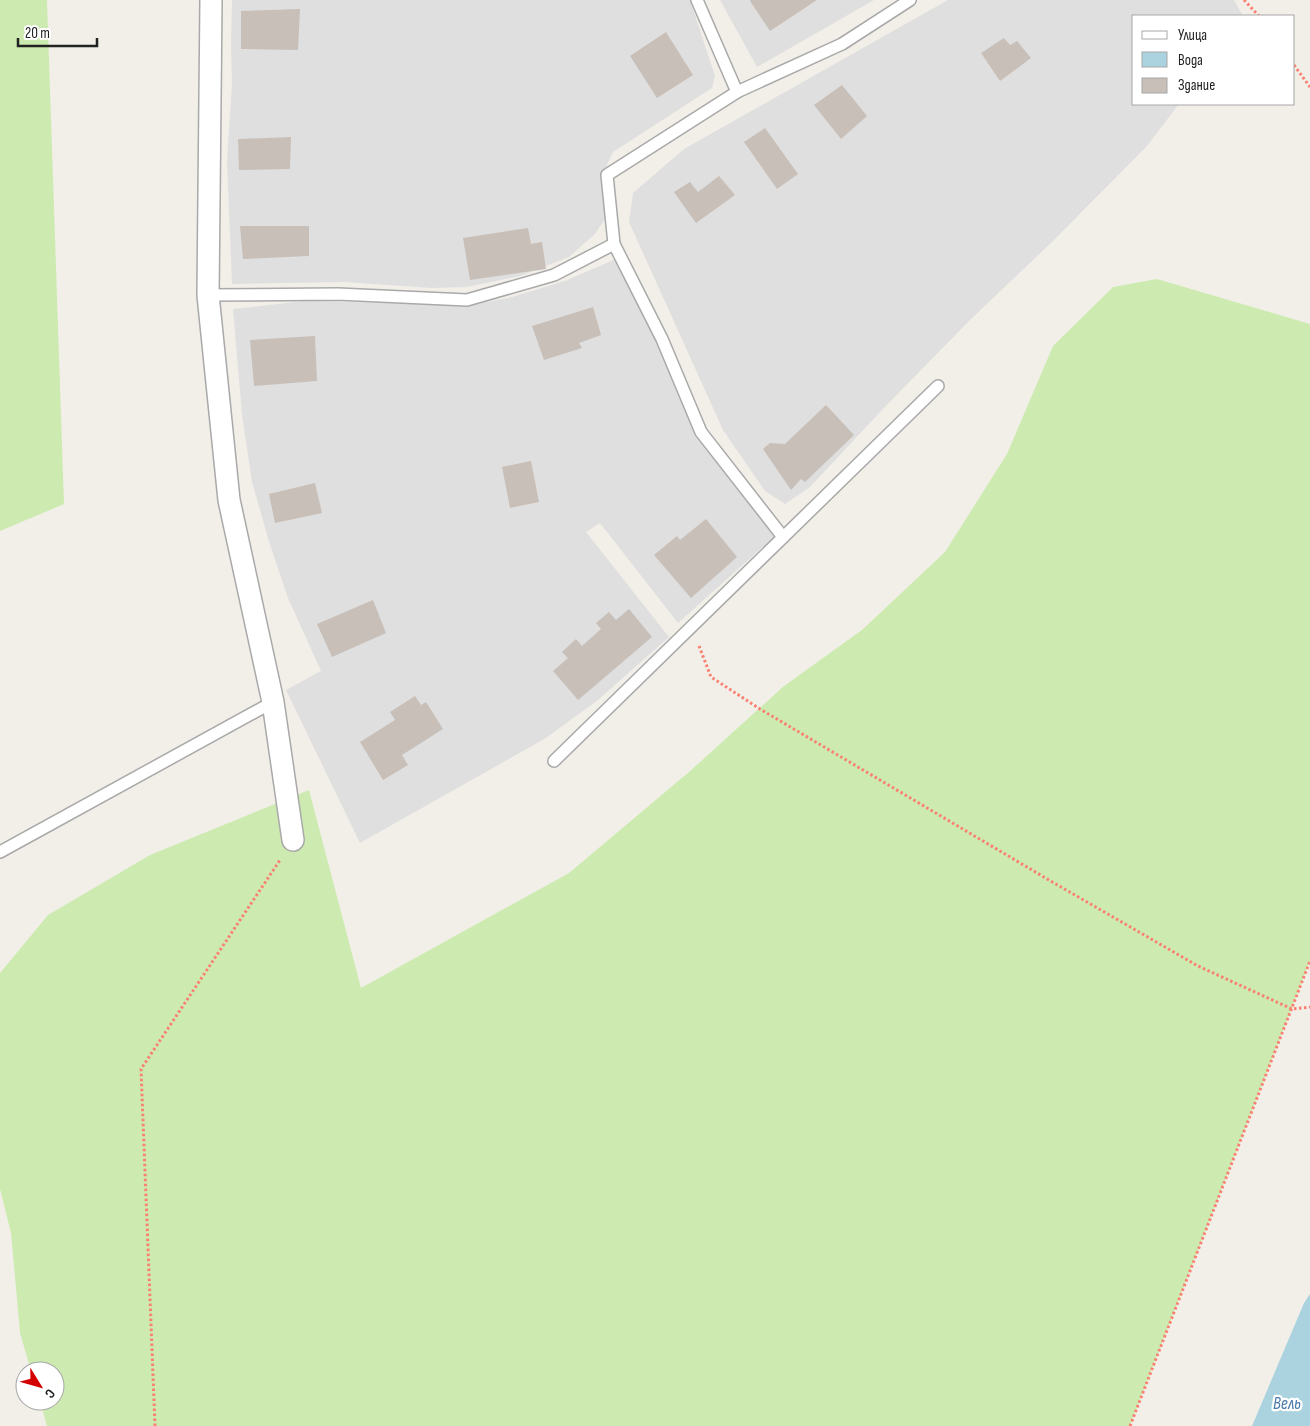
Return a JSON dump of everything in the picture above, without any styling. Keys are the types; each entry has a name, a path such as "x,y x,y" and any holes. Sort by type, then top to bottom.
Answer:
{"street":[{"path":"211,0 208,295 229,500 273,702 293,840"}],"lane":[{"path":"697,0 737,92"},
{"path":"783,538 701,432 662,338 614,244 607,175 737,92 842,44 910,0"},
{"path":"208,295 338,294 467,300 554,275 614,244"},
{"path":"554,761 938,386"},
{"path":"0,852 273,702"}],"path":[{"path":"1244,0 1258,15"},
{"path":"1295,65 1310,87"},
{"path":"691,627 711,677 760,710 1198,966 1292,1008 1310,1007"},
{"path":"155,1426 141,1069 293,840"},
{"path":"1130,1426 1310,961"}],"shaded area":[{"path":"232,0 690,0 715,76 712,88 613,152 606,167 609,213 595,234 569,257 520,276 467,287 431,288 344,282 232,284 227,161 232,83"},
{"path":"720,0 874,0 757,67"},
{"path":"948,0 1234,0 1242,15 1132,15 1132,105 1178,105 1147,146 1053,241 969,321 810,487 785,504 765,491 723,430 629,222 633,193 684,149"},
{"path":"618,258 653,324 707,451 776,535 678,623 600,523 586,532 669,637 598,700 546,738 360,843 286,690 321,671 288,598 252,482 242,415 233,309 304,301 472,305 512,297 565,281"}],"green space":[{"path":"0,0 47,0 64,504 0,531"},
{"path":"1157,279 1310,324 1310,961 1130,1426 47,1426 43,1411 65,1411 65,1361 28,1361 20,1333 11,1233 0,1189 0,973 48,915 150,855 309,790 361,988 569,873 689,772 784,686 862,630 945,552 1007,454 1053,346 1113,287"}],"water":[{"name":"Вель","path":"1310,1294 1310,1426 1252,1426 1304,1303"}],"building":[{"path":"751,0 817,0 770,31"},
{"path":"300,9 298,50 241,49 241,11"},
{"path":"666,32 693,75 657,98 630,56"},
{"path":"1004,38 1010,45 1017,41 1031,58 1000,81 981,53"},
{"path":"842,85 867,116 841,139 814,105"},
{"path":"765,128 798,174 777,189 744,142"},
{"path":"291,137 290,169 239,170 238,139"},
{"path":"719,176 735,195 696,223 674,192 690,182 698,192"},
{"path":"240,226 309,226 309,256 243,259"},
{"path":"528,228 531,244 542,242 546,269 470,280 463,238"},
{"path":"593,307 601,335 579,343 582,348 544,360 532,326"},
{"path":"315,336 317,381 254,386 250,340"},
{"path":"826,405 854,435 805,482 801,479 791,490 763,449 770,443 785,444"},
{"path":"531,461 539,502 510,508 502,467"},
{"path":"315,483 322,513 275,523 269,494"},
{"path":"706,519 737,557 691,598 654,555 677,536 680,540"},
{"path":"373,600 386,633 332,657 317,624"},
{"path":"629,609 652,637 578,700 553,671 568,658 562,652 576,639 582,646 601,629 596,623 609,612 616,620"},
{"path":"415,696 421,705 426,702 443,729 402,755 408,765 383,780 360,742 395,720 390,712"}]}
